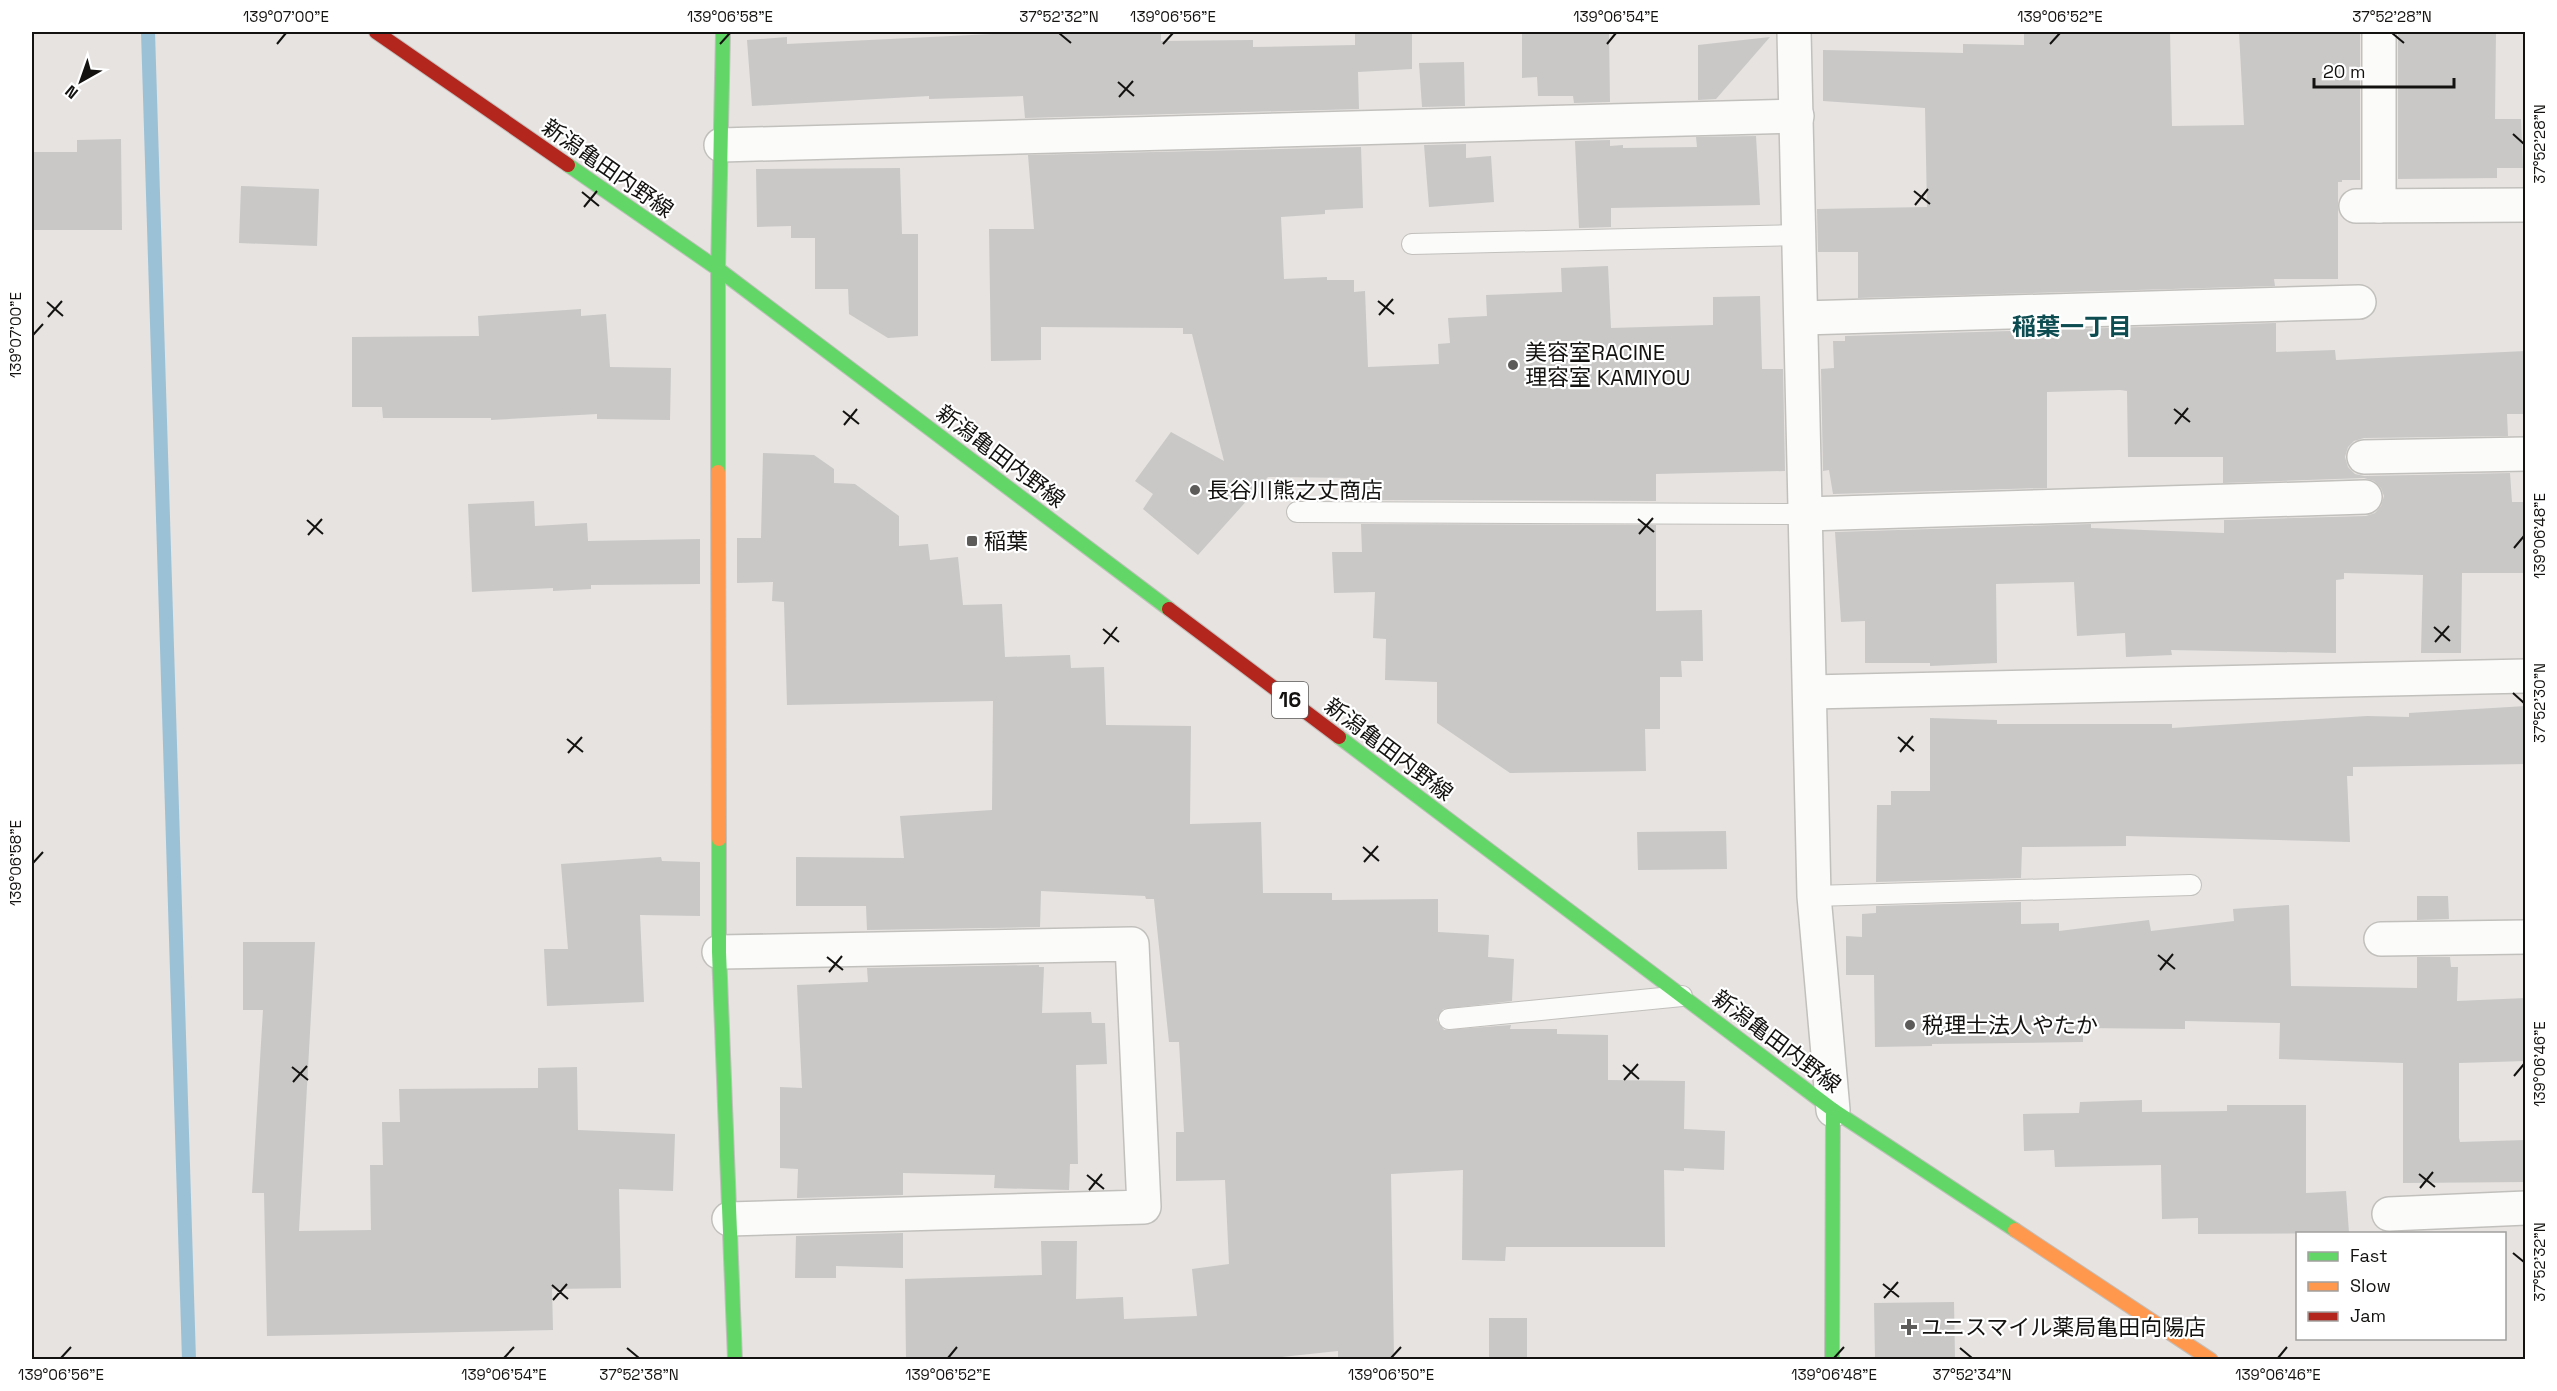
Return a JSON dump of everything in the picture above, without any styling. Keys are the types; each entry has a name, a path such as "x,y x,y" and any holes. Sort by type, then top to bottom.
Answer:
{"main road":[{"name":"新潟亀田内野線","path":"376,32 717,269 1833,1110 2211,1359"},
{"path":"723,32 722,145 717,269 719,952 735,1359"},
{"path":"1832,1359 1833,1110"}],"street":[{"path":"1794,32 1814,897 1833,1110"},
{"path":"2379,32 2367,206 2526,205"},
{"path":"722,145 1797,116"},
{"path":"1802,318 2359,302"},
{"path":"2364,457 2526,454"},
{"path":"1806,514 2365,497"},
{"path":"1810,692 2526,676"},
{"path":"2381,939 2526,937"},
{"path":"719,952 1132,944 1144,1207 729,1219"},
{"path":"2389,1214 2526,1208"}],"lane":[{"path":"1412,244 1800,235"},
{"path":"1297,512 1806,514"},
{"path":"1814,897 2191,885"},
{"path":"1449,1019 1682,996"}],"building":[{"path":"1072,32 1072,34 1161,32 1161,41 1253,40 1253,47 1355,45 1355,32 1412,32 1412,69 1358,72 1359,109 1025,118 1023,96 929,99 929,96 752,106 747,40 787,37 787,44"},
{"path":"2024,32 2170,32 2172,126 2244,125 2239,32 2360,32 2360,180 2338,182 2338,279 2274,279 2275,286 1858,298 1858,252 1818,252 1817,209 1927,207 1925,108 1823,101 1823,50 1963,53 1963,44 2024,45"},
{"path":"2398,32 2496,32 2495,119 2521,119 2523,168 2497,168 2497,178 2398,179"},
{"path":"1609,33 1610,102 1574,103 1573,96 1538,96 1537,77 1522,78 1522,34"},
{"path":"1770,37 1716,99 1698,100 1698,45"},
{"path":"1464,62 1465,106 1422,107 1419,63"},
{"path":"1756,136 1760,205 1611,208 1611,227 1579,228 1575,141 1610,140 1610,146 1623,145 1623,148 1697,147 1696,137"},
{"path":"121,139 122,230 32,230 32,152 77,152 77,140"},
{"path":"1466,144 1466,158 1491,156 1494,202 1429,207 1424,145"},
{"path":"1361,147 1363,208 1325,210 1325,214 1281,217 1284,279 1327,277 1327,280 1354,280 1354,292 1365,291 1368,367 1439,364 1438,344 1450,343 1448,318 1487,316 1486,295 1562,292 1561,268 1608,266 1611,328 1713,325 1713,297 1760,296 1762,369 1783,369 1785,471 1656,474 1656,501 1361,500 1360,478 1268,477 1198,555 1143,509 1153,494 1135,481 1171,432 1224,461 1192,334 1183,334 1183,328 1041,327 1041,360 991,361 989,229 1034,229 1028,155"},
{"path":"900,168 902,234 918,234 918,336 888,338 849,314 848,289 815,289 815,238 791,238 791,226 757,227 756,169"},
{"path":"241,186 319,189 317,246 239,243"},
{"path":"581,309 581,316 606,314 610,367 671,368 670,420 597,419 597,414 491,420 491,418 383,418 382,407 352,407 352,337 479,336 478,316"},
{"path":"2276,323 2276,352 2335,350 2336,360 2526,351 2526,414 2507,414 2508,436 2364,438 2354,441 2348,447 2345,457 2348,467 2355,474 2364,476 2510,473 2512,502 2526,502 2526,573 2462,573 2461,653 2421,653 2423,575 2344,573 2344,579 2336,580 2336,653 2171,650 2172,655 2126,657 2125,633 2077,636 2074,582 1996,584 1997,663 1930,666 1930,663 1865,663 1865,621 1841,622 1835,532 2091,524 2091,528 2224,533 2224,520 2366,516 2375,513 2381,506 2384,496 2381,488 2374,481 2364,478 2223,483 2223,457 2128,457 2127,391 2120,390 2047,392 2047,488 1833,494 1829,470 1823,471 1821,369 1834,368 1833,341 1845,341 1845,336"},
{"path":"763,453 814,455 834,469 834,483 855,484 899,516 899,546 928,544 930,560 958,557 963,605 1002,604 1005,657 1070,655 1071,668 1104,667 1106,725 1191,726 1190,824 1261,822 1263,893 1332,893 1332,900 1438,899 1438,932 1489,935 1488,957 1514,959 1512,1001 1443,1009 1437,1020 1444,1030 1511,1025 1510,1029 1557,1029 1557,1034 1608,1035 1608,1080 1685,1081 1684,1129 1725,1131 1724,1170 1684,1168 1684,1171 1664,1170 1665,1247 1506,1247 1505,1261 1462,1260 1463,1170 1391,1174 1394,1359 1338,1359 1338,1351 1262,1359 906,1359 905,1279 1042,1275 1041,1241 1077,1241 1076,1299 1123,1297 1124,1319 1197,1316 1192,1269 1229,1264 1225,1180 1176,1181 1176,1132 1184,1132 1179,1042 1169,1042 1154,899 1146,899 1145,896 1041,891 1040,927 867,930 866,906 796,906 796,857 904,858 900,816 992,810 993,701 787,705 784,602 772,601 773,582 737,583 737,538 761,538"},
{"path":"534,501 535,526 587,523 588,541 700,539 700,584 591,585 591,589 553,591 553,588 472,592 468,504"},
{"path":"1361,524 1656,525 1656,611 1702,610 1703,661 1681,661 1682,677 1660,677 1660,729 1645,729 1646,771 1510,773 1437,723 1437,682 1385,680 1386,639 1373,638 1375,592 1334,593 1332,552 1362,552"},
{"path":"2526,706 2526,764 2353,767 2353,776 2347,776 2350,842 2126,836 2126,846 2022,847 2021,878 1876,882 1877,805 1891,805 1891,791 1930,791 1930,718 1997,720 1997,724 2172,724 2172,728 2367,716 2409,717 2409,713"},
{"path":"1726,831 1727,869 1638,870 1637,832"},
{"path":"661,857 662,861 700,862 700,916 640,915 644,1002 547,1006 544,949 568,949 561,864"},
{"path":"2417,896 2448,896 2449,919 2417,920"},
{"path":"2021,902 2021,924 2059,923 2059,931 2149,920 2151,931 2234,921 2233,909 2289,905 2291,986 2417,988 2417,957 2450,957 2451,967 2458,967 2457,1001 2526,998 2526,1061 2459,1063 2459,1138 2460,1142 2526,1140 2526,1182 2403,1183 2403,1063 2279,1059 2280,1023 2185,1021 2185,1029 2083,1028 2083,1042 1875,1047 1874,975 1846,975 1846,936 1862,937 1862,914 1876,913 1876,906"},
{"path":"243,942 315,942 299,1231 371,1230 370,1165 383,1165 382,1122 400,1122 399,1089 538,1088 538,1068 577,1067 578,1130 675,1134 673,1191 619,1189 621,1288 552,1289 553,1330 267,1336 264,1193 252,1193 263,1010 243,1010"},
{"path":"1039,965 1039,967 1044,967 1042,1013 1091,1012 1092,1023 1105,1023 1107,1064 1076,1065 1078,1164 1070,1164 1069,1190 994,1188 995,1175 903,1173 903,1195 797,1198 798,1169 780,1168 780,1087 802,1088 797,985 868,982 867,968"},
{"path":"2142,1100 2142,1112 2227,1111 2227,1105 2306,1105 2306,1193 2346,1191 2349,1232 2198,1234 2198,1218 2162,1219 2161,1165 2055,1167 2054,1150 2024,1151 2023,1114 2079,1113 2080,1102"},
{"path":"903,1233 903,1268 836,1266 836,1278 795,1278 796,1236"},
{"path":"1954,1302 1955,1358 1875,1359 1874,1303"},
{"path":"1489,1318 1527,1318 1527,1359 1489,1359"}],"waterway":[{"path":"148,32 189,1360"}],"traffic: fast":[{"path":"718,472 718,269 723,32"},
{"path":"568,165 718,269 1169,609"},
{"path":"1339,737 1833,1110 2015,1230"},
{"path":"719,839 719,952 735,1360"},
{"path":"1832,1360 1833,1110"}],"traffic: slow":[{"path":"718,472 719,839"},
{"path":"2015,1230 2211,1360"}],"traffic: jam":[{"path":"376,32 568,165"},
{"path":"1169,609 1339,737"}],"place":[{"name":"美容室RACINE 理容室 KAMIYOU","path":"1513,365"},
{"name":"長谷川熊之丈商店","path":"1195,490"},
{"name":"稲葉","path":"972,541"},
{"name":"税理士法人やたか","path":"1910,1025"},
{"name":"ユニスマイル薬局亀田向陽店","path":"1909,1327"}],"district":[{"name":"稲葉一丁目","path":"2072,327"}]}
